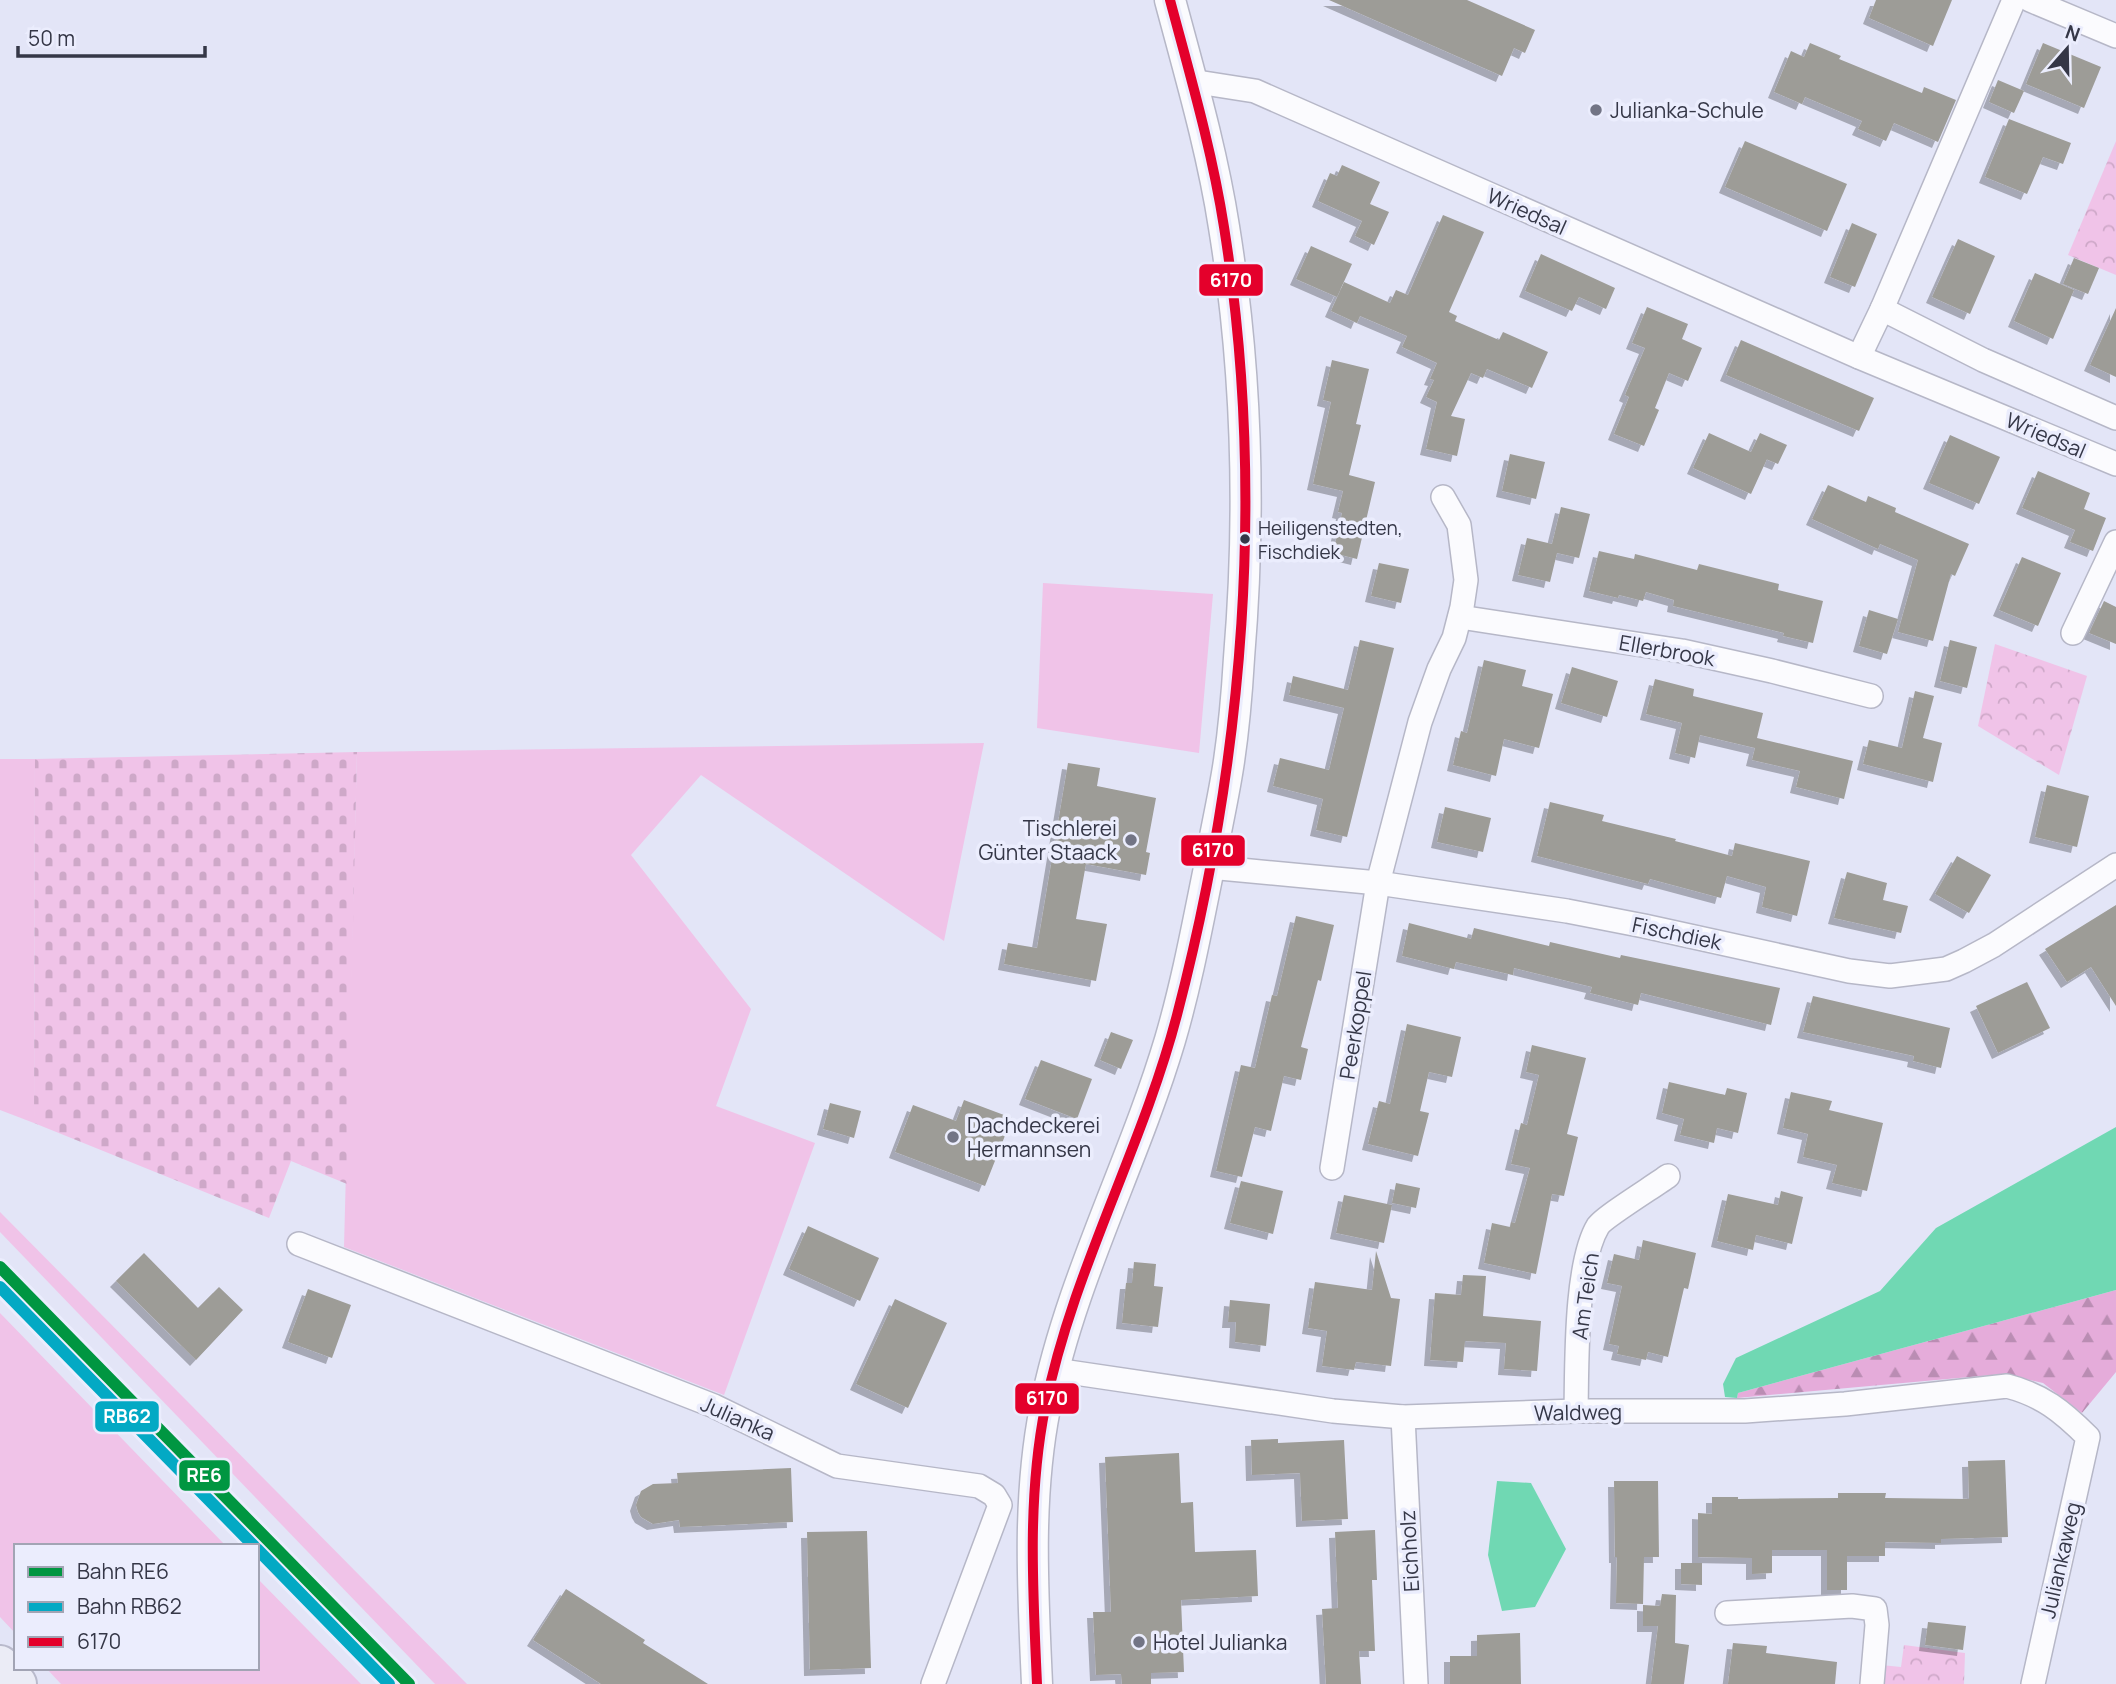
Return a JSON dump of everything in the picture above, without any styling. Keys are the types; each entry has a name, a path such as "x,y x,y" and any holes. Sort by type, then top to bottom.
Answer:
{"highway":[{"path":"0,1665 17,1684"}],"street":[{"path":"1037,1684 1032,1551 1034,1498 1045,1409 1075,1299 1170,1040 1197,928 1229,759 1240,648 1247,541 1243,387 1236,318 1213,163 1170,0"},
{"path":"1859,357 2014,0"},
{"path":"2029,0 2116,36"},
{"name":"Wriedsal","path":"1191,80 1255,91 1859,357 2116,464"},
{"name":"Wriedsal","path":"1882,309 1983,360 2116,418"},
{"path":"1378,883 1420,722 1460,617 1464,594 1465,567 1459,525 1443,496"},
{"path":"2073,633 2116,542"},
{"name":"Ellerbrook","path":"1460,617 1682,651 1871,696"},
{"name":"Fischdiek","path":"1209,867 1378,883 1567,912 1860,973 1904,976 1945,969 1964,961 1994,945 2116,865"},
{"name":"Peerkoppel","path":"1332,1168 1378,883"},
{"name":"Am Teich","path":"1576,1411 1579,1315 1587,1257 1599,1224 1668,1176"},
{"name":"Julianka","path":"299,1244 714,1406 837,1466 979,1486 994,1495 1000,1506 933,1684"},
{"name":"Waldweg","path":"1055,1370 1333,1411 1403,1417 1576,1411 1757,1410 1845,1404 2007,1386 2031,1392 2060,1410 2088,1437"},
{"name":"Eichholz","path":"1403,1417 1416,1684"},
{"name":"Juliankaweg","path":"2032,1684 2088,1437"},
{"path":"1727,1614 1852,1605 1875,1609 1877,1625 1872,1684"}],"green space":[{"path":"2116,141 2116,275 2068,255"},
{"path":"1043,583 1213,594 1199,753 1037,728"},
{"path":"1995,644 2087,676 2059,775 1978,726"},
{"path":"984,743 944,941 701,775 631,855 751,1009 716,1106 815,1143 724,1395 344,1247 357,752"},
{"path":"357,752 347,1184 291,1161 269,1218 34,1123 35,759"},
{"path":"0,759 35,759 34,1123 0,1110"},
{"path":"0,1212 467,1684 435,1684 0,1232"},
{"path":"2116,1290 2116,1372 2082,1413 2043,1383 2003,1374 1737,1398 1738,1393"},
{"path":"0,1313 224,1544 14,1544 14,1632 0,1617"},
{"path":"259,1580 361,1684 61,1684 48,1670 259,1670"},
{"path":"1904,1645 1965,1653 1964,1684 1879,1684 1881,1665 1901,1667"}],"shaded area":[{"path":"2116,1127 2116,1290 1738,1393 1737,1398 1725,1397 1723,1384 1736,1358 1880,1291 1936,1228"},
{"path":"1497,1481 1531,1483 1566,1549 1535,1607 1502,1611 1488,1555"}],"building":[{"path":"1329,0 1467,0 1535,30 1525,53 1514,48 1502,76"},
{"path":"1876,0 1952,0 1933,46 1869,18"},
{"path":"1810,43 1841,56 1839,59 1922,93 1924,87 1956,100 1938,142 1894,123 1886,141 1858,129 1862,121 1805,97 1802,104 1774,92 1791,51 1804,57"},
{"path":"2043,43 2101,67 2084,108 2026,84"},
{"path":"1998,80 2024,91 2014,113 1989,102"},
{"path":"2009,119 2071,143 2063,164 2043,157 2027,194 1985,177"},
{"path":"1745,141 1847,184 1827,231 1725,187"},
{"path":"1342,165 1380,182 1370,204 1389,212 1374,245 1355,236 1362,221 1318,201 1330,173 1337,176"},
{"path":"1443,215 1484,232 1449,312 1457,316 1455,321 1499,340 1503,332 1548,352 1532,388 1487,369 1483,378 1471,373 1451,416 1465,419 1457,456 1426,449 1437,402 1426,397 1434,380 1430,379 1437,363 1402,347 1407,336 1360,316 1357,323 1331,311 1344,282 1390,303 1396,290 1408,295"},
{"path":"1852,223 1877,234 1855,287 1830,277"},
{"path":"1958,239 1995,256 1970,314 1932,297"},
{"path":"1311,246 1352,264 1337,297 1296,279"},
{"path":"1541,254 1615,288 1606,309 1579,297 1572,311 1525,291"},
{"path":"2074,258 2099,268 2088,294 2063,284"},
{"path":"2035,273 2074,290 2053,339 2014,321"},
{"path":"1647,307 1688,324 1682,339 1702,348 1688,381 1669,373 1655,408 1659,410 1644,446 1614,434 1629,397 1625,395 1645,348 1632,343"},
{"path":"2116,308 2116,377 2090,365"},
{"path":"1741,340 1874,398 1859,431 1726,375"},
{"path":"1332,360 1369,369 1356,424 1361,425 1349,475 1375,482 1357,559 1333,553 1342,513 1338,512 1343,491 1313,484 1331,402 1323,400"},
{"path":"1709,433 1751,452 1760,433 1787,445 1778,464 1767,459 1751,494 1693,468"},
{"path":"1950,435 2000,457 1979,504 1929,483"},
{"path":"1510,454 1545,462 1536,499 1502,491"},
{"path":"2038,471 2090,493 2084,509 2106,518 2093,551 2070,542 2075,530 2022,508"},
{"path":"1828,485 1866,502 1868,496 1896,508 1895,512 1969,544 1955,576 1951,574 1933,641 1898,632 1918,560 1880,544 1878,549 1812,519"},
{"path":"1561,507 1590,514 1579,558 1557,553 1550,582 1518,575 1527,538 1552,544"},
{"path":"1599,551 1634,559 1635,554 1697,570 1699,564 1779,584 1778,590 1823,601 1813,643 1783,636 1784,633 1673,606 1674,600 1646,592 1643,601 1589,591"},
{"path":"2022,557 2061,573 2038,626 1999,610"},
{"path":"1379,563 1409,569 1401,603 1371,596"},
{"path":"2104,601 2116,607 2116,644 2089,633"},
{"path":"1869,610 1898,619 1887,654 1859,646"},
{"path":"1360,640 1394,648 1347,837 1316,830 1323,799 1273,786 1280,758 1329,770 1344,708 1289,695 1293,676 1348,690"},
{"path":"1950,640 1977,647 1967,688 1940,681"},
{"path":"1484,660 1526,670 1522,686 1553,694 1539,748 1504,739 1496,776 1453,765 1461,731 1467,733"},
{"path":"1572,667 1618,681 1607,717 1561,703"},
{"path":"1655,679 1694,689 1693,696 1763,713 1757,738 1853,761 1844,799 1796,787 1800,771 1752,760 1755,748 1700,735 1695,758 1675,753 1682,723 1646,714"},
{"path":"1915,691 1934,696 1923,738 1942,743 1933,782 1863,764 1869,740 1902,748"},
{"path":"1068,763 1100,768 1097,786 1156,798 1146,852 1150,853 1146,875 1086,864 1076,919 1107,924 1096,981 1004,964 1008,943 1037,948"},
{"path":"2047,785 2089,796 2077,847 2035,837"},
{"path":"1550,802 1604,815 1602,821 1732,856 1735,843 1810,861 1797,916 1762,907 1766,887 1727,876 1721,898 1650,879 1648,884 1537,856"},
{"path":"1445,807 1491,818 1483,852 1437,842"},
{"path":"1957,856 1991,875 1969,913 1935,894"},
{"path":"1847,872 1887,883 1883,900 1908,906 1901,933 1834,918"},
{"path":"2116,905 2116,1006 2091,967 2067,982 2045,949"},
{"path":"1296,916 1334,925 1301,1047 1308,1049 1301,1080 1284,1076 1271,1131 1255,1127 1242,1177 1216,1171 1241,1065 1255,1068 1272,995 1277,996"},
{"path":"1409,923 1471,939 1474,928 1549,946 1550,942 1780,988 1771,1025 1641,993 1638,1005 1590,993 1592,987 1514,968 1513,975 1456,962 1454,969 1402,956"},
{"path":"2027,982 2050,1028 1998,1053 1976,1006"},
{"path":"1813,996 1950,1028 1941,1068 1913,1061 1914,1056 1803,1032"},
{"path":"1407,1024 1461,1037 1452,1077 1429,1072 1420,1111 1429,1113 1418,1156 1368,1144 1379,1101 1390,1104"},
{"path":"1111,1032 1133,1040 1121,1069 1100,1060"},
{"path":"1532,1045 1586,1058 1567,1134 1578,1137 1564,1196 1552,1194 1536,1274 1484,1263 1492,1223 1510,1227 1511,1222 1515,1223 1530,1168 1511,1164 1521,1123 1527,1125 1539,1075 1526,1072"},
{"path":"1041,1060 1092,1079 1077,1119 1025,1099"},
{"path":"1669,1082 1725,1095 1727,1088 1747,1093 1738,1133 1717,1128 1714,1143 1680,1135 1684,1119 1662,1113"},
{"path":"1791,1092 1832,1101 1829,1110 1883,1123 1867,1191 1832,1183 1837,1165 1803,1157 1808,1134 1783,1128"},
{"name":"Dachdeckerei Hermannsen","path":"964,1100 1012,1118 985,1186 895,1152 913,1105 956,1121"},
{"path":"830,1103 861,1111 854,1138 823,1129"},
{"path":"1241,1181 1283,1191 1273,1234 1230,1223"},
{"path":"1396,1183 1420,1188 1416,1208 1392,1203"},
{"path":"1781,1191 1803,1197 1792,1244 1756,1235 1753,1250 1717,1241 1728,1194 1778,1205"},
{"path":"1344,1195 1392,1205 1384,1243 1336,1233"},
{"path":"808,1226 879,1258 860,1301 789,1269"},
{"path":"1643,1240 1696,1253 1688,1289 1684,1288 1668,1357 1648,1352 1646,1360 1617,1354 1619,1346 1609,1344 1622,1286 1607,1283 1614,1254 1639,1260"},
{"path":"1376,1251 1391,1298 1400,1299 1391,1366 1356,1362 1354,1370 1322,1366 1327,1331 1308,1328 1315,1282 1372,1290"},
{"path":"144,1253 198,1308 219,1287 243,1310 196,1360 116,1281"},
{"path":"1134,1262 1156,1264 1154,1286 1163,1287 1158,1327 1122,1323 1126,1283 1132,1283"},
{"path":"1463,1275 1486,1276 1483,1316 1541,1321 1537,1371 1504,1369 1506,1343 1465,1341 1463,1362 1430,1360 1435,1293 1461,1295"},
{"path":"308,1289 351,1305 332,1358 288,1342"},
{"path":"895,1299 947,1323 908,1408 856,1384"},
{"path":"1230,1300 1270,1304 1266,1346 1235,1342 1236,1322 1228,1322"},
{"path":"1278,1439 1278,1443 1344,1440 1348,1519 1302,1521 1300,1473 1252,1475 1251,1440"},
{"path":"1179,1453 1181,1503 1193,1502 1195,1552 1256,1550 1258,1596 1181,1600 1184,1672 1151,1673 1151,1684 1122,1684 1121,1674 1096,1675 1093,1612 1111,1612 1105,1457"},
{"path":"2005,1460 2008,1537 1941,1539 1941,1543 1885,1542 1885,1556 1847,1556 1847,1590 1827,1590 1827,1550 1772,1550 1772,1573 1752,1574 1752,1558 1698,1557 1698,1513 1712,1514 1712,1497 1838,1498 1838,1493 1886,1493 1885,1498 1969,1499 1968,1461"},
{"path":"791,1468 793,1522 680,1527 679,1520 653,1524 641,1517 636,1505 641,1491 653,1484 678,1483 677,1473"},
{"path":"1614,1481 1658,1481 1659,1557 1644,1557 1643,1604 1616,1603"},
{"path":"1375,1530 1377,1580 1372,1580 1375,1651 1359,1651 1361,1684 1326,1684 1322,1609 1338,1608 1335,1532"},
{"path":"867,1531 871,1668 810,1670 807,1532"},
{"path":"1681,1563 1702,1563 1702,1585 1681,1584"},
{"path":"566,1589 708,1684 601,1684 533,1640"},
{"path":"1662,1594 1676,1595 1675,1643 1689,1645 1684,1684 1651,1684 1658,1626 1643,1626 1643,1605 1660,1606"},
{"path":"1928,1622 1966,1626 1963,1650 1925,1645"},
{"path":"1520,1633 1521,1684 1450,1684 1450,1656 1477,1656 1477,1635"},
{"path":"1733,1643 1767,1646 1766,1653 1837,1662 1835,1684 1728,1684"}],"rail line":[{"name":"RE6","path":"0,1267 409,1684"},
{"name":"RB62","path":"0,1287 252,1544"},
{"name":"RB62","path":"259,1551 389,1684"}],"transit line":[{"name":"6170","path":"1037,1684 1033,1580 1034,1511 1039,1442 1045,1408 1072,1308 1145,1114 1177,1015 1219,821 1241,624 1245,524 1244,425 1237,326 1224,227 1213,170 1170,0"}],"place":[{"name":"Julianka-Schule","path":"1596,110"},
{"name":"Heiligenstedten, Fischdiek","path":"1245,539"},
{"name":"Tischlerei Günter Staack","path":"1131,840"},
{"name":"Dachdeckerei Hermannsen","path":"953,1137"},
{"name":"Hotel Julianka","path":"1139,1642"}]}
